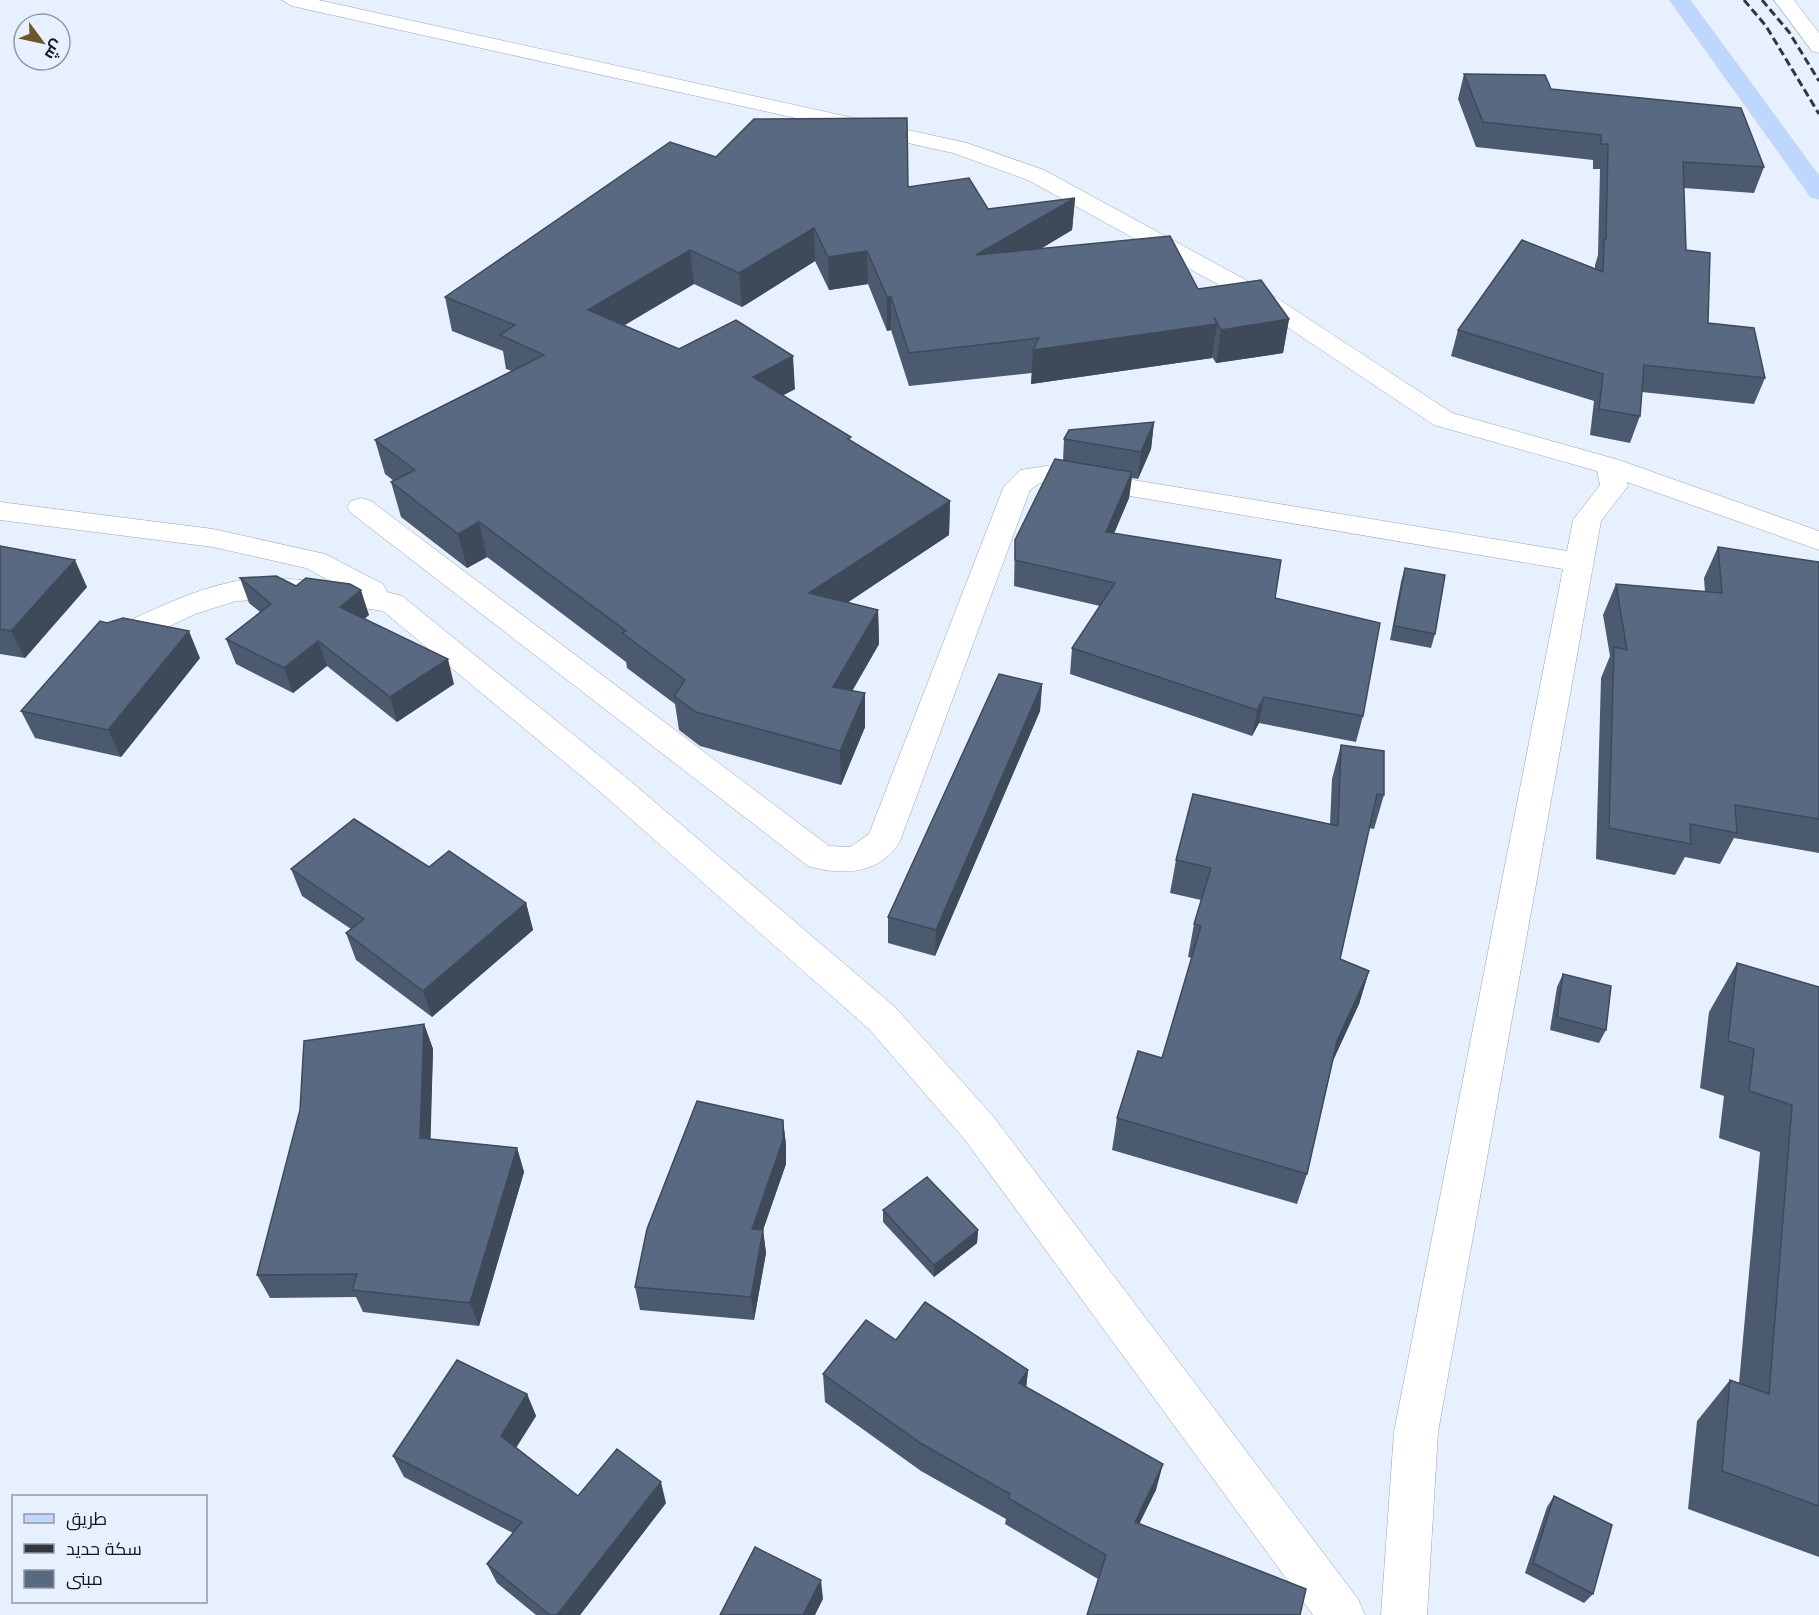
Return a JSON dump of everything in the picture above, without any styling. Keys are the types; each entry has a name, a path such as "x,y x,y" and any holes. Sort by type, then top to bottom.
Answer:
{"main road":[{"path":"1680,0 1819,192"}],"street":[{"path":"291,0 959,148 992,159 1036,175 1257,296 1443,419 1609,466 1819,541"},
{"path":"1784,0 1819,47"},
{"path":"1404,1615 1416,1432 1587,520 1614,486 1609,466"},
{"path":"361,507 820,857 841,862 864,857 883,842 1018,486 1030,476 1047,474 1579,562"},
{"path":"0,511 213,538 315,561 392,603 610,782 882,1018 979,1128 1342,1615"},
{"path":"119,638 185,607 234,591 298,588 392,603"}],"building":[{"path":"1464,74 1545,75 1551,89 1741,108 1764,167 1683,162 1686,250 1710,253 1708,323 1754,328 1765,378 1644,365 1640,416 1599,409 1603,374 1458,330 1522,240 1603,272 1604,239 1606,239 1608,144 1601,144 1601,135 1483,122"},
{"path":"907,118 908,187 969,178 988,209 1075,198 976,255 1170,236 1198,289 1261,280 1289,319 1221,330 1214,317 1217,324 1033,350 1039,338 909,353 891,297 887,297 867,251 828,257 814,228 739,273 690,250 588,310 679,349 736,320 793,356 753,377 851,437 848,439 950,501 809,593 878,610 833,687 865,693 840,751 696,712 674,696 685,680 622,633 626,631 479,522 458,534 391,482 415,470 375,440 544,355 500,335 515,325 445,297 670,142 716,157 754,119"},
{"path":"1154,422 1141,452 1064,439 1069,430"},
{"path":"1055,459 1132,472 1106,532 1281,560 1275,598 1380,623 1363,716 1264,697 1257,710 1072,648 1115,583 1015,560 1015,540"},
{"path":"0,546 75,560 11,631 0,629"},
{"path":"1718,547 1819,562 1819,819 1735,805 1737,833 1690,824 1691,844 1609,828 1614,647 1627,650 1616,584 1722,593"},
{"path":"1405,568 1445,575 1435,634 1394,626"},
{"path":"276,576 296,586 306,578 350,584 361,590 340,607 448,659 390,697 318,641 284,668 226,639 271,604 240,578"},
{"path":"123,618 189,631 108,730 21,711 100,621 107,623"},
{"path":"999,674 1042,684 936,930 888,917"},
{"path":"1341,745 1384,751 1384,795 1377,794 1340,959 1369,971 1337,1041 1307,1174 1117,1118 1138,1051 1162,1058 1201,926 1194,924 1211,868 1176,860 1193,794 1338,826"},
{"path":"354,819 429,867 449,851 526,903 423,991 346,933 364,919 291,869"},
{"path":"1737,963 1819,987 1819,1506 1722,1471 1730,1380 1769,1394 1792,1105 1749,1091 1754,1049 1728,1041"},
{"path":"1563,974 1611,986 1606,1030 1557,1017"},
{"path":"424,1024 420,1138 517,1148 470,1303 352,1290 357,1274 257,1275 300,1110 304,1041"},
{"path":"697,1101 783,1120 783,1140 752,1229 763,1230 751,1297 635,1287 647,1229"},
{"path":"927,1177 978,1230 934,1265 883,1210"},
{"path":"925,1302 1028,1370 1019,1383 1163,1464 1135,1522 1306,1589 1300,1615 1087,1615 1106,1555 1008,1498 1010,1494 922,1444 823,1374 866,1320 896,1340"},
{"path":"457,1360 527,1394 501,1436 578,1496 617,1449 661,1482 557,1615 550,1615 487,1564 522,1522 393,1456"},
{"path":"1554,1496 1612,1525 1593,1594 1533,1563"},
{"path":"755,1547 821,1580 803,1615 720,1615"}],"railway":[{"path":"1744,0 1766,26 1819,114"},
{"path":"1762,0 1789,32 1819,81"}]}
